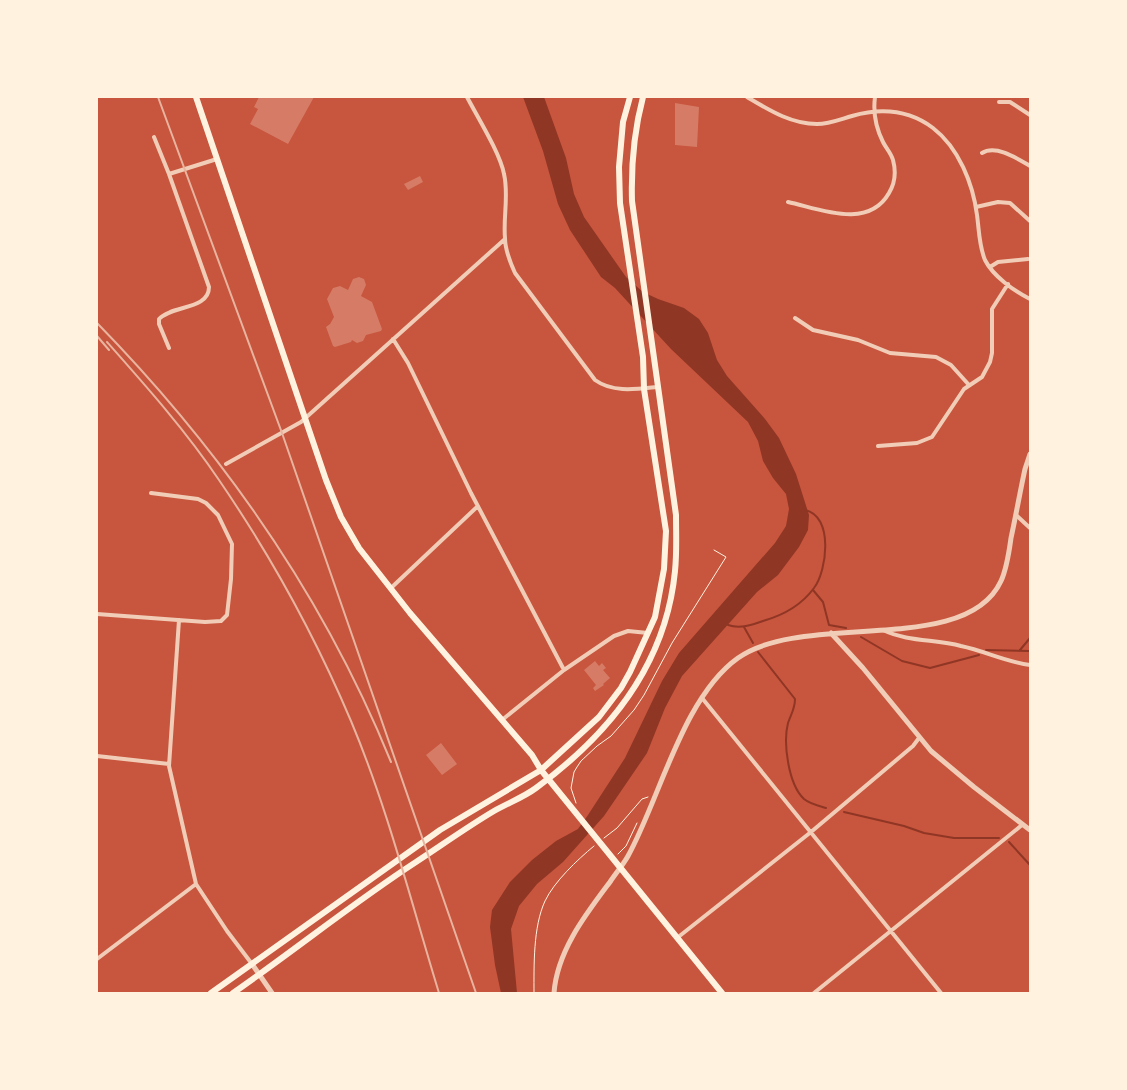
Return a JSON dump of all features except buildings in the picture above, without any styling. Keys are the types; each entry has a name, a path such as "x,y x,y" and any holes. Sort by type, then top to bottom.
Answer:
{"main road":[{"path":"196,97 326,480 341,517 359,548 532,755 548,779 575,808 605,850 722,993"},
{"path":"211,993 440,830 541,770 589,727 614,699 630,672 654,617 659,599 664,569 666,531 644,388 642,357 620,203 619,167 623,122 630,97"},
{"path":"233,993 260,975 379,886 495,810 535,789 548,779 581,750 623,706 652,658 666,618 675,572 676,527 632,202 632,168 636,131 643,97"}],"street":[{"path":"467,97 498,156 504,173 506,190 504,239 510,263 515,273 595,380 601,385 616,389 657,388"},
{"path":"747,97 772,111 804,123 828,123 874,111 889,111 912,117 929,126 941,136 956,156 964,170 976,207 982,251 990,267 995,274 1030,299"},
{"path":"788,202 850,215 865,213 882,203 891,189 894,180 894,166 891,154 879,132 874,111 875,97"},
{"path":"1000,102 1010,102 1030,115"},
{"path":"154,137 170,174 204,273 209,292 208,296 201,301 159,318 159,324 169,348"},
{"path":"982,153 990,150 1009,154 1030,166"},
{"path":"170,174 218,159"},
{"path":"976,207 998,202 1010,203 1030,222"},
{"path":"226,464 296,426 504,239"},
{"path":"990,267 998,262 1028,259"},
{"path":"878,446 917,443 932,437 960,395 969,386 982,377 990,362 992,346 992,309 1008,284"},
{"path":"795,318 818,332 858,340 890,353 928,355 940,358 951,365 969,386"},
{"path":"393,339 408,363 478,506 564,670"},
{"path":"554,993 556,978 572,939 585,915 620,868 634,846 677,747 702,698 727,667 758,646 787,638 940,623 962,615 983,604 996,590 1001,581 1025,469 1030,454"},
{"path":"97,614 216,622 227,615 232,544 218,515 206,503 198,499 151,493"},
{"path":"391,588 478,506"},
{"path":"1016,515 1030,528"},
{"path":"179,620 168,764 196,884 226,931 252,964 272,993"},
{"path":"881,629 902,637 960,645 1005,660 1030,665"},
{"path":"502,720 588,652 620,633 628,631 648,632"},
{"path":"831,633 863,668 919,738 974,787 1030,830"},
{"path":"702,698 892,930 941,993"},
{"path":"677,938 811,832 913,746 919,738"},
{"path":"97,756 168,764"},
{"path":"814,993 1022,825"},
{"path":"97,959 196,884"}],"path":[{"path":"575,808 572,791 574,772 581,761 619,728 644,695 672,643 726,557 714,550"},
{"path":"603,838 617,828 642,799 650,796 647,802"},
{"path":"617,855 626,846 638,820"},
{"path":"534,993 534,958 539,926 545,902 556,884 599,842"}],"shaded area":[{"path":"523,97 544,97 566,158 574,194 584,217 626,277 643,292 684,308 699,319 708,333 717,360 727,376 765,419 779,438 796,474 809,515 808,530 799,547 778,575 757,592 682,676 665,708 647,753 604,816 563,862 537,884 519,906 511,929 517,993 501,993 495,965 490,927 492,910 510,882 532,860 556,841 578,829 625,758 662,681 679,653 775,543 786,526 789,509 786,494 773,478 763,461 758,441 748,422 671,349 615,288 601,277 570,230 558,204 543,151"}],"waterway":[{"path":"728,625 737,627 746,626 785,613 804,600 814,588 819,580 825,557 824,533 820,522 814,514 805,510"},
{"path":"813,590 823,602 829,625 846,628"},
{"path":"744,627 753,643"},
{"path":"861,637 902,661 930,668 979,655"},
{"path":"1020,650 1030,638"},
{"path":"986,650 1030,651"},
{"path":"758,652 795,699 794,709 788,723 786,741 788,762 794,783 806,801 826,808"},
{"path":"844,812 904,826 924,833 954,838 999,838"},
{"path":"1009,842 1030,865"}],"railway":[{"path":"158,97 282,433 476,993"},
{"path":"97,323 186,422 227,474 265,528 301,584 334,642 364,701 391,762"},
{"path":"97,336 109,350"},
{"path":"107,342 165,409 206,462 238,509 274,567 307,627 337,689 364,754 388,822 439,993"}]}
